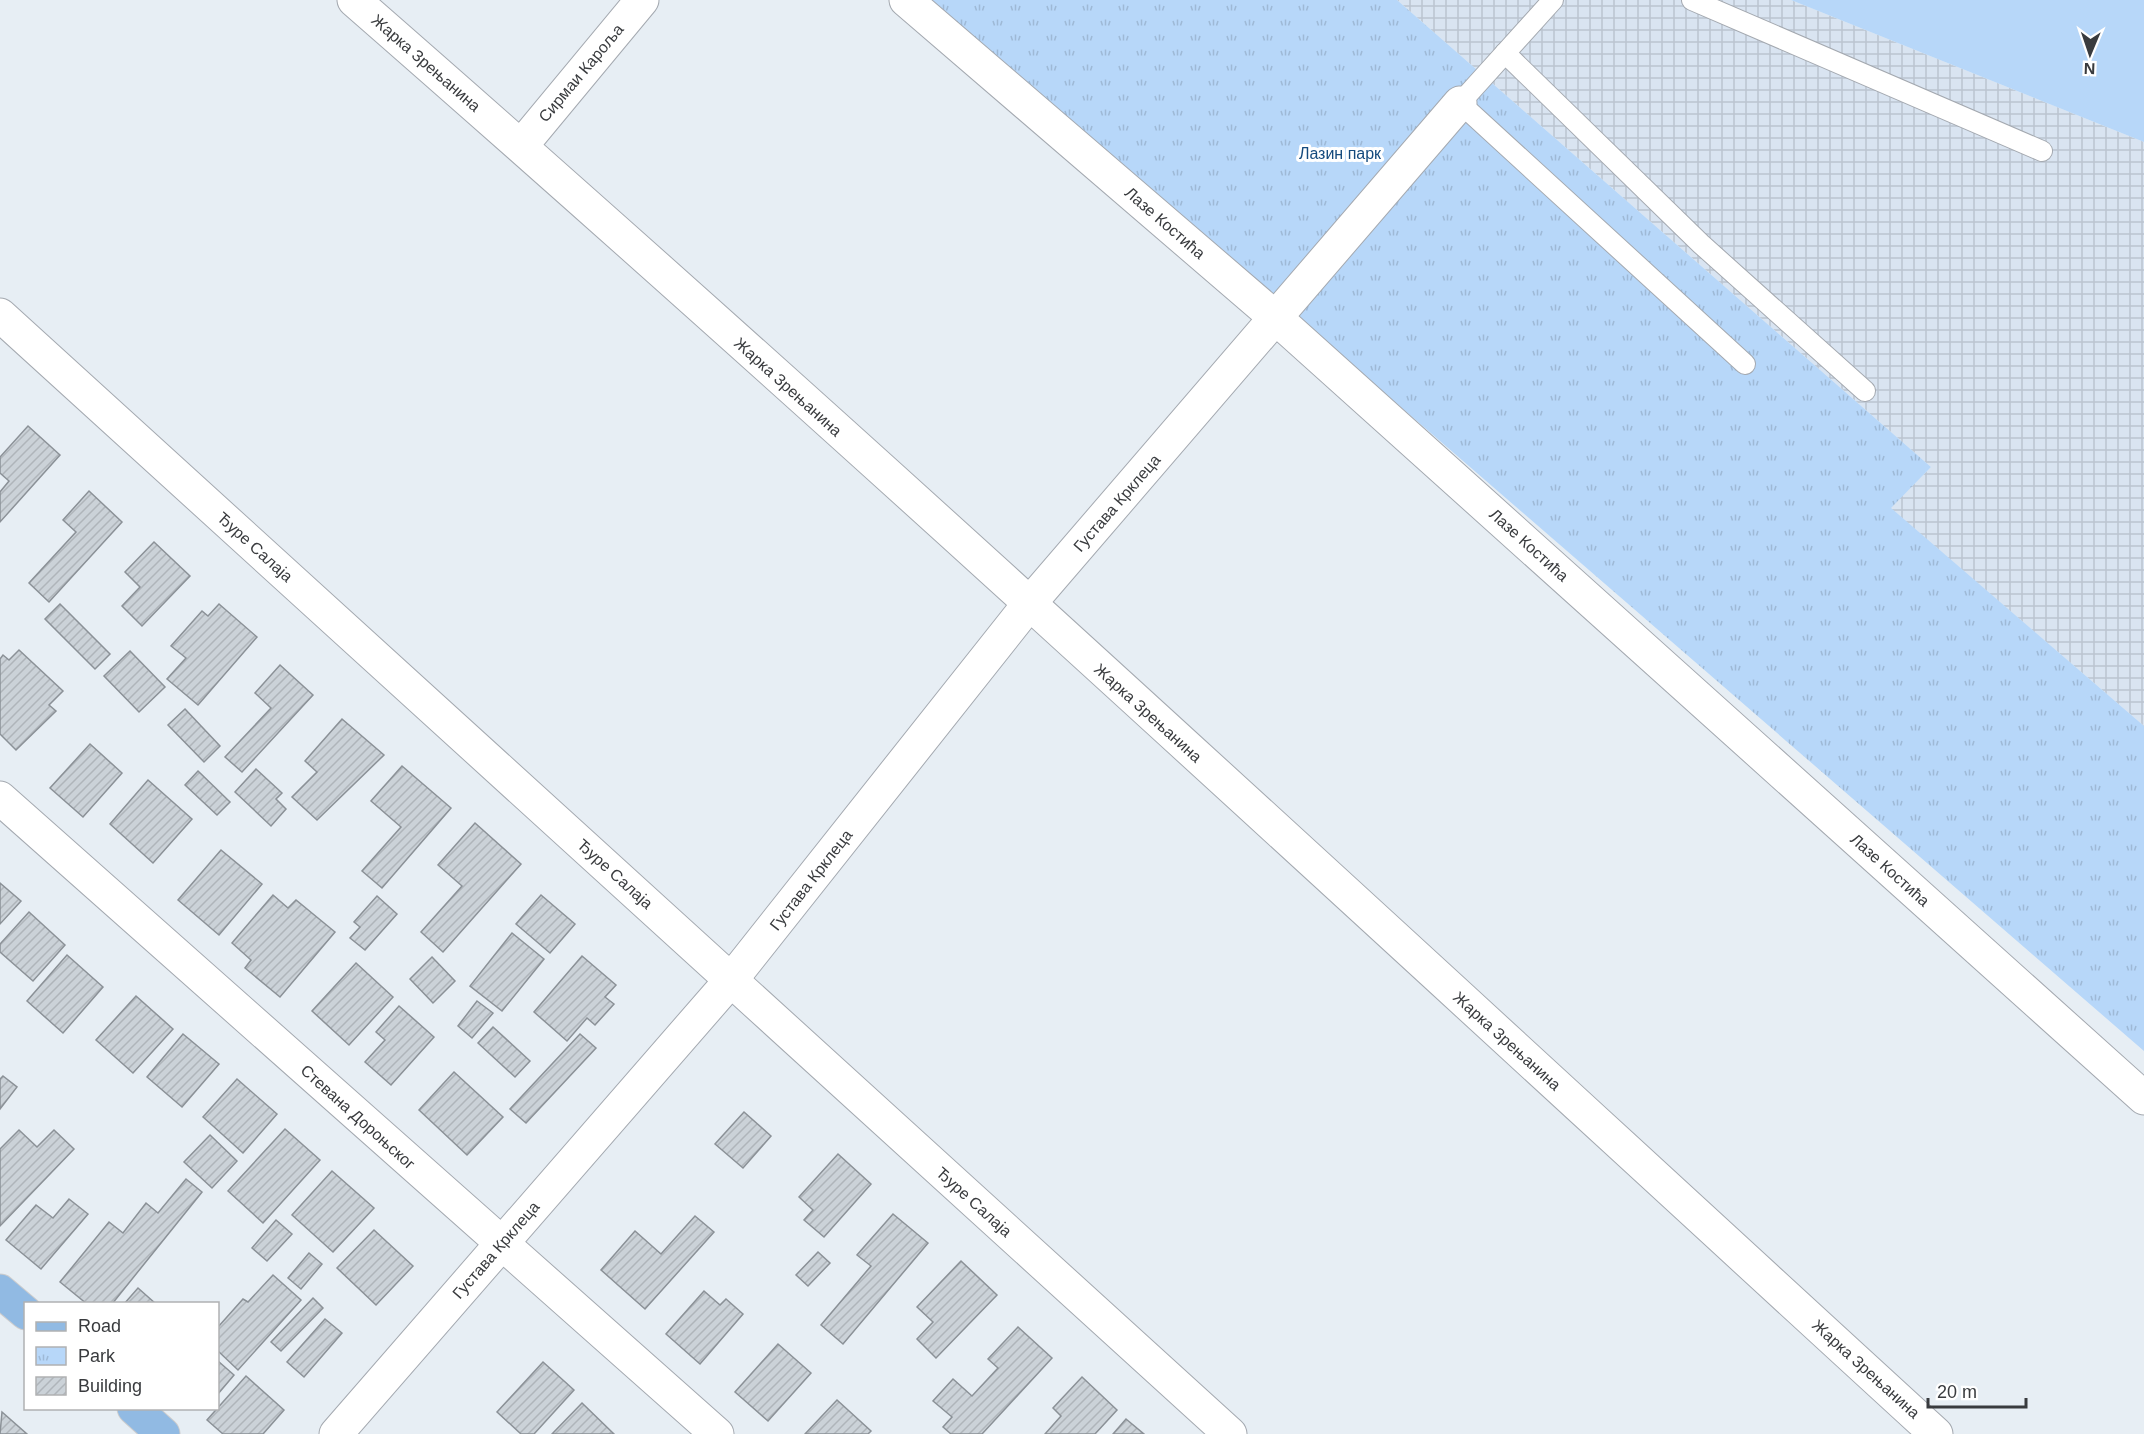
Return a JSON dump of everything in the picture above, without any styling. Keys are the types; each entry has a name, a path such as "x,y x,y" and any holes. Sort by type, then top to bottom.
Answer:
{"main road":[{"path":"0,1291 24,1311"},
{"path":"136,1410 163,1434"}],"street":[{"name":"Жарка Зрењанина","path":"354,0 521,146 1029,604 1936,1434"},
{"name":"Сирмаи Кароља","path":"521,146 642,0"},
{"name":"Лазе Костића","path":"906,0 1277,319 2144,1098"},
{"name":"Густава Крклеца","path":"336,1434 731,980 1029,604 1277,319 1460,103"},
{"name":"Ђуре Салаја","path":"0,315 1230,1434"},
{"name":"Стевана Дороњског","path":"0,798 717,1434"}],"lane":[{"path":"1553,0 1460,103 1745,364"},
{"path":"1692,0 2042,151"},
{"path":"1505,52 1701,244 1865,391"}],"shaded area":[{"path":"1397,0 1791,0 2144,142 2144,726 1890,508 1931,467"}],"green space":[{"name":"Лазин парк","path":"931,0 1397,0 1931,467 1891,508 2144,726 2144,1051"},
{"path":"1791,0 2144,0 2144,142"}],"building":[{"path":"28,426 60,455 0,522 0,492 9,481 0,473 0,457"},
{"path":"89,491 122,522 49,602 29,583 76,532 63,520"},
{"path":"154,542 190,576 142,626 122,606 140,587 125,572"},
{"path":"60,604 110,654 95,669 45,619"},
{"path":"219,604 257,637 198,705 167,679 186,658 171,646 202,611 208,616"},
{"path":"19,650 63,691 49,705 56,711 16,750 0,734 0,659 3,655 9,660"},
{"path":"130,651 165,687 139,712 104,676"},
{"path":"280,665 313,695 242,772 225,757 271,708 255,693"},
{"path":"185,709 220,746 204,762 168,725"},
{"path":"342,719 384,755 317,820 292,797 317,772 305,761"},
{"path":"90,744 122,773 83,817 50,788"},
{"path":"402,766 451,808 382,888 362,871 401,827 371,801"},
{"path":"256,769 282,793 276,799 286,809 271,826 235,792"},
{"path":"198,771 230,802 217,815 185,785"},
{"path":"148,780 192,819 153,863 110,824"},
{"path":"475,823 521,864 443,952 421,932 462,886 438,865"},
{"path":"221,850 262,884 219,935 178,900"},
{"path":"0,883 21,901 0,924"},
{"path":"273,895 288,908 296,900 335,932 280,997 245,968 251,960 232,943"},
{"path":"541,895 575,924 550,953 516,924"},
{"path":"377,896 397,914 365,950 350,938 360,927 354,922"},
{"path":"29,912 65,945 33,981 0,952 0,944"},
{"path":"512,933 544,959 502,1011 470,986"},
{"path":"67,955 103,987 63,1033 27,1001"},
{"path":"582,956 616,985 605,997 614,1004 595,1025 587,1018 567,1041 534,1012"},
{"path":"432,957 455,981 433,1003 410,979"},
{"path":"356,963 393,997 349,1045 312,1011"},
{"path":"136,996 173,1029 133,1073 96,1040"},
{"path":"477,1001 493,1013 472,1038 458,1026"},
{"path":"399,1006 434,1037 391,1085 365,1062 385,1040 376,1032"},
{"path":"493,1027 530,1061 515,1077 478,1043"},
{"path":"183,1034 219,1064 182,1107 147,1077"},
{"path":"580,1034 596,1048 526,1123 510,1109"},
{"path":"454,1072 503,1117 467,1155 419,1110"},
{"path":"3,1076 17,1087 0,1109 0,1079"},
{"path":"237,1079 277,1114 243,1153 203,1117"},
{"path":"744,1112 771,1136 743,1168 715,1144"},
{"path":"285,1129 320,1160 263,1223 228,1191"},
{"path":"19,1130 37,1147 54,1130 74,1149 0,1226 0,1149"},
{"path":"210,1135 237,1161 212,1188 184,1162"},
{"path":"838,1154 871,1184 824,1237 804,1220 813,1210 799,1197"},
{"path":"332,1171 374,1208 333,1252 292,1215"},
{"path":"186,1179 202,1192 114,1302 85,1302 60,1282 109,1222 123,1233 146,1203 158,1213"},
{"path":"69,1199 88,1214 41,1269 6,1240 36,1205 53,1218"},
{"path":"893,1214 928,1243 843,1344 821,1325 871,1266 857,1255"},
{"path":"695,1216 714,1232 645,1309 601,1270 635,1231 661,1254"},
{"path":"276,1220 292,1234 267,1261 252,1248"},
{"path":"374,1230 413,1266 376,1305 337,1268"},
{"path":"818,1252 830,1263 808,1286 796,1275"},
{"path":"309,1253 322,1264 301,1289 288,1278"},
{"path":"961,1261 997,1295 936,1358 917,1339 933,1322 917,1307"},
{"path":"273,1275 301,1300 238,1370 219,1352 219,1326 243,1299 248,1302"},
{"path":"138,1288 154,1302 126,1302"},
{"path":"704,1291 720,1305 726,1299 743,1314 700,1364 666,1334"},
{"path":"313,1298 323,1308 281,1351 271,1342"},
{"path":"325,1319 342,1333 304,1377 287,1362"},
{"path":"1018,1327 1052,1358 982,1434 951,1434 943,1427 952,1417 933,1401 953,1379 972,1396 998,1368 988,1359"},
{"path":"778,1344 811,1373 768,1421 735,1392"},
{"path":"219,1362 234,1375 219,1393"},
{"path":"543,1362 574,1390 534,1434 521,1434 497,1412"},
{"path":"246,1376 284,1410 263,1434 223,1434 207,1420 216,1410 219,1410 219,1406"},
{"path":"1082,1377 1117,1410 1095,1434 1045,1434 1061,1416 1053,1408"},
{"path":"837,1400 871,1431 868,1434 805,1434"},
{"path":"582,1403 614,1434 552,1434"},
{"path":"2,1412 27,1434 0,1434"},
{"path":"1126,1419 1144,1434 1113,1434"}]}
